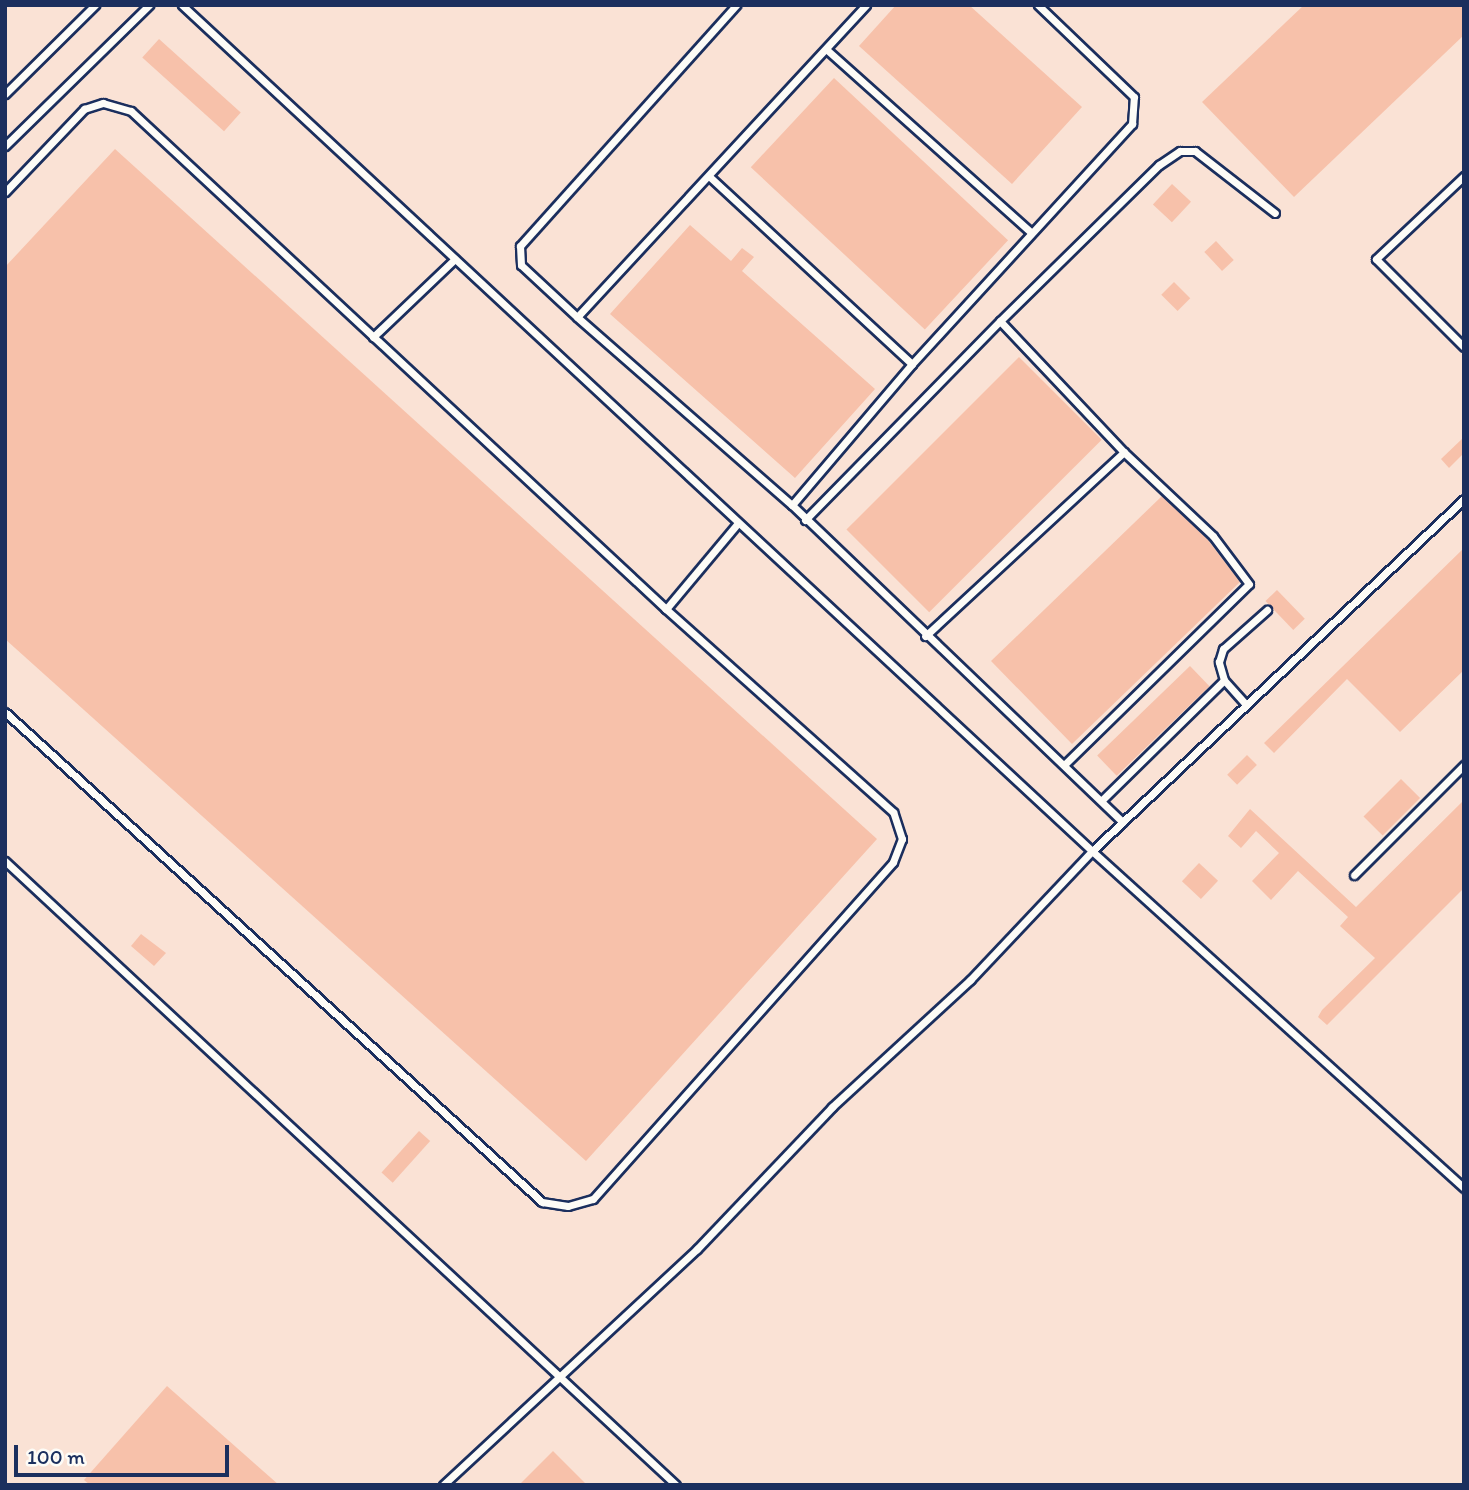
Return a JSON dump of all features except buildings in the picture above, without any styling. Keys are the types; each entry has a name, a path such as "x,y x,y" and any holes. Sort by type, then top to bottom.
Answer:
{"lane":[{"path":"5,94 95,5"},
{"path":"5,146 149,5"},
{"path":"182,5 1092,851 1464,1188"},
{"path":"736,5 520,246 521,265 792,505 925,636 1065,764 1122,822"},
{"path":"577,317 711,178 866,5"},
{"path":"792,505 912,364 1135,115 1134,97 1038,5"},
{"path":"826,49 1031,232"},
{"path":"5,192 85,109 103,103 131,111 666,609 893,812 902,839 893,862 593,1199 568,1206 542,1202 5,712"},
{"path":"805,520 1000,321 1180,151 1195,151 1275,213"},
{"path":"1464,177 1376,259 1464,347"},
{"path":"711,178 912,364"},
{"path":"373,337 455,259"},
{"path":"1000,321 1124,452 1213,536 1250,584 1065,764"},
{"path":"925,636 1124,452"},
{"path":"443,1485 697,1250 832,1107 970,980 1092,851 1245,703 1464,499"},
{"path":"666,609 738,523"},
{"path":"1245,703 1224,680 1219,662 1223,649 1267,610"},
{"path":"1101,800 1224,680"},
{"path":"1354,875 1464,765"},
{"path":"5,862 676,1485"}],"shaded area":[{"path":"5,5 1464,5 1464,1485 5,1485"}]}
